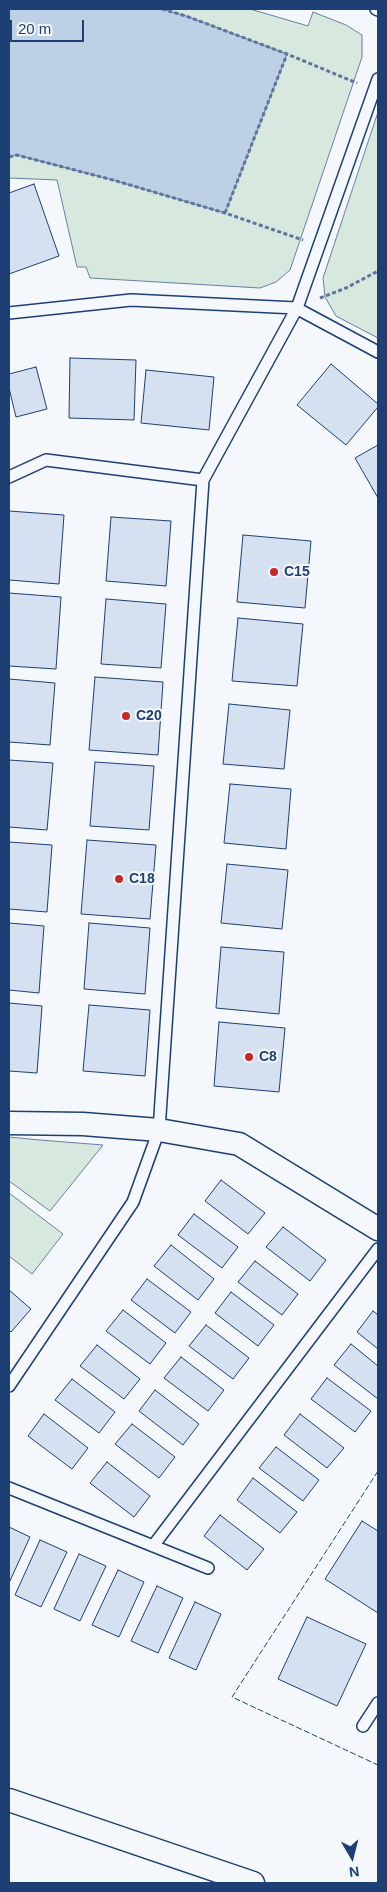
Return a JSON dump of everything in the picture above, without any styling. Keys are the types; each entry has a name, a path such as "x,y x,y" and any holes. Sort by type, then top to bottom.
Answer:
{"street":[{"path":"9,1122 82,1124 159,1130 239,1144 378,1229"},
{"path":"9,1800 253,1883"}],"lane":[{"path":"9,1386 134,1202 159,1130 203,480 296,308 376,85"},
{"path":"9,313 131,300 296,308 378,352"},
{"path":"9,477 46,460 203,480"},
{"path":"152,1546 378,1249"},
{"path":"9,1488 208,1568"},
{"path":"363,1726 378,1703"}],"path":[{"path":"162,9 376,85"},
{"path":"225,214 287,54"},
{"path":"9,157 17,155 113,180 225,214 319,246"},
{"path":"296,308 346,288 378,271"}],"shaded area":[{"path":"9,9 250,9 308,26 313,12 346,25 362,35 362,57 290,270 276,282 260,288 90,278 86,267 77,267 57,180 9,178"},
{"path":"378,112 378,338 336,316 325,297 323,278"},
{"path":"9,1137 103,1145 50,1211 9,1181"},
{"path":"9,1193 63,1234 32,1274 9,1256"}],"water":[{"path":"9,9 162,9 186,16 287,54 225,213 113,180 17,155 9,157"}],"building":[{"path":"34,184 59,256 9,274 9,193"},
{"path":"70,358 136,360 134,420 69,418"},
{"path":"331,364 378,404 378,407 346,445 297,405"},
{"path":"36,367 47,409 16,417 9,388 9,374"},
{"path":"146,370 214,377 209,430 141,423"},
{"path":"378,445 378,498 355,458"},
{"path":"9,511 64,515 59,584 9,580"},
{"path":"111,517 171,521 166,586 106,581"},
{"name":"C15","path":"243,535 311,541 305,608 237,602"},
{"path":"9,593 61,597 56,669 9,666"},
{"path":"106,599 166,604 161,668 101,664"},
{"path":"238,618 303,624 297,686 232,681"},
{"name":"C20","path":"95,677 163,682 158,755 89,750"},
{"path":"9,679 55,683 50,745 9,742"},
{"path":"229,704 290,710 284,769 223,764"},
{"path":"9,760 53,763 47,830 9,827"},
{"path":"95,762 154,766 149,830 90,826"},
{"path":"230,784 291,789 286,849 224,843"},
{"name":"C18","path":"87,840 156,845 150,919 81,914"},
{"path":"9,842 52,845 47,912 9,909"},
{"path":"227,864 288,870 282,929 221,923"},
{"path":"9,923 44,926 39,993 9,990"},
{"path":"89,923 150,928 145,994 84,989"},
{"path":"221,947 284,952 279,1014 216,1008"},
{"path":"9,1003 42,1006 37,1073 9,1071"},
{"path":"89,1005 150,1010 145,1076 83,1071"},
{"name":"C8","path":"219,1022 285,1028 279,1092 214,1086"},
{"path":"221,1180 265,1213 248,1234 205,1201"},
{"path":"194,1214 238,1247 222,1268 178,1235"},
{"path":"283,1227 326,1260 310,1281 266,1247"},
{"path":"171,1245 214,1279 198,1300 154,1266"},
{"path":"255,1261 298,1294 282,1315 238,1282"},
{"path":"147,1279 191,1312 175,1333 131,1300"},
{"path":"9,1290 31,1309 11,1332 9,1330"},
{"path":"231,1292 274,1325 258,1346 215,1313"},
{"path":"123,1310 166,1343 150,1364 106,1331"},
{"path":"373,1311 378,1315 378,1349 357,1332"},
{"path":"206,1325 249,1358 233,1379 189,1346"},
{"path":"351,1344 378,1366 378,1399 334,1365"},
{"path":"97,1345 140,1379 124,1399 80,1366"},
{"path":"181,1357 224,1390 208,1411 164,1378"},
{"path":"327,1378 371,1411 355,1432 311,1399"},
{"path":"72,1379 115,1412 99,1433 55,1400"},
{"path":"155,1390 199,1424 183,1445 139,1411"},
{"path":"44,1414 88,1448 72,1469 28,1436"},
{"path":"300,1414 344,1448 327,1468 284,1435"},
{"path":"132,1424 175,1457 159,1478 115,1444"},
{"path":"276,1447 319,1480 303,1501 259,1468"},
{"path":"107,1462 150,1496 134,1517 90,1483"},
{"path":"253,1478 297,1512 280,1533 237,1500"},
{"path":"220,1515 264,1549 247,1570 204,1536"},
{"path":"362,1521 378,1531 378,1613 325,1579"},
{"path":"9,1527 30,1537 9,1583"},
{"path":"40,1540 67,1552 41,1607 15,1595"},
{"path":"79,1554 106,1566 80,1621 54,1609"},
{"path":"118,1570 144,1582 119,1637 92,1625"},
{"path":"157,1586 183,1598 158,1653 131,1641"},
{"path":"195,1602 221,1614 196,1670 169,1658"},
{"path":"307,1617 366,1644 337,1706 278,1679"}],"fence":[{"path":"378,1471 232,1697 378,1765"}],"place":[{"name":"C15","path":"274,572"},
{"name":"C20","path":"126,716"},
{"name":"C18","path":"119,879"},
{"name":"C8","path":"249,1057"}]}
